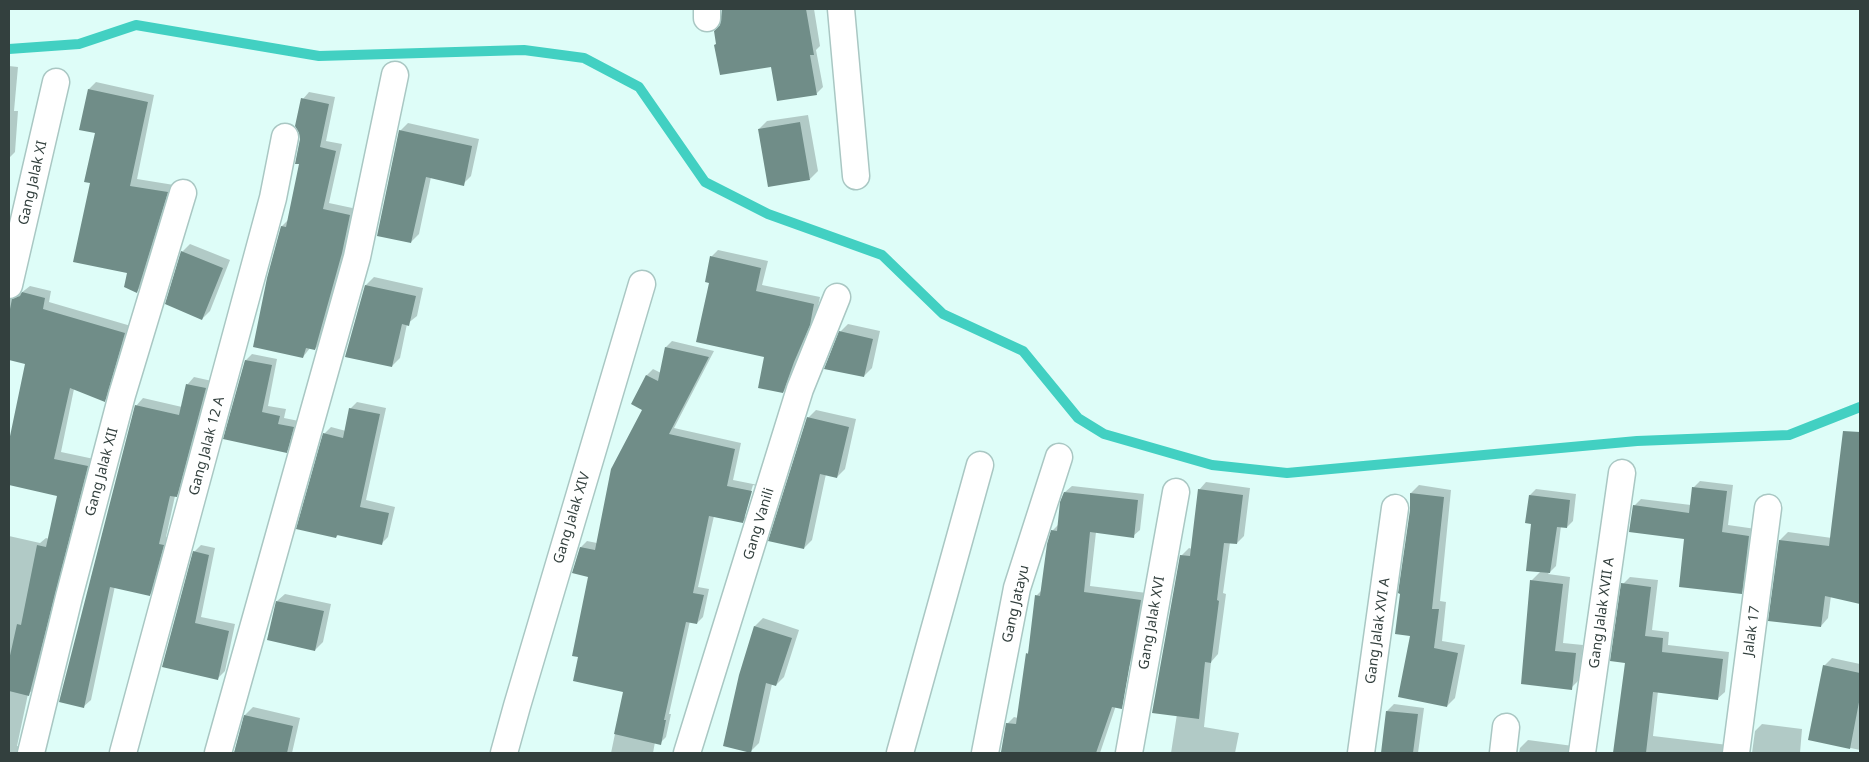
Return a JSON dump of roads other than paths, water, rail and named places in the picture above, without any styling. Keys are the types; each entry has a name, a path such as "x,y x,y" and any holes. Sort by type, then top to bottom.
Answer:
{"street":[{"path":"841,9 856,176"},
{"path":"218,753 357,257 395,75"},
{"name":"Gang Jalak XI","path":"9,285 56,82"},
{"name":"Gang Jalak 12 A","path":"123,753 273,198 285,137"},
{"name":"Gang Jalak XII","path":"31,753 69,597 122,395 183,193"},
{"name":"Gang Jalak XIV","path":"504,753 519,696 642,284"},
{"name":"Gang Vanili","path":"687,753 800,389 837,297"},
{"name":"Gang Jatayu","path":"985,753 1017,588 1059,457"},
{"path":"900,753 980,465"},
{"name":"Gang Jalak XVII A","path":"1582,753 1622,473"},
{"name":"Gang Jalak XVI","path":"1129,753 1176,492"},
{"name":"Gang Jalak XVI A","path":"1361,753 1395,508"},
{"name":"Jalak 17","path":"1736,753 1768,508"},
{"path":"1503,753 1506,727"}],"waterway":[{"path":"9,49 79,44 136,25 319,56 524,50 584,58 639,87 705,182 768,214 882,255 943,314 1023,351 1078,418 1104,434 1212,465 1287,473 1637,441 1789,435 1860,407"}]}
